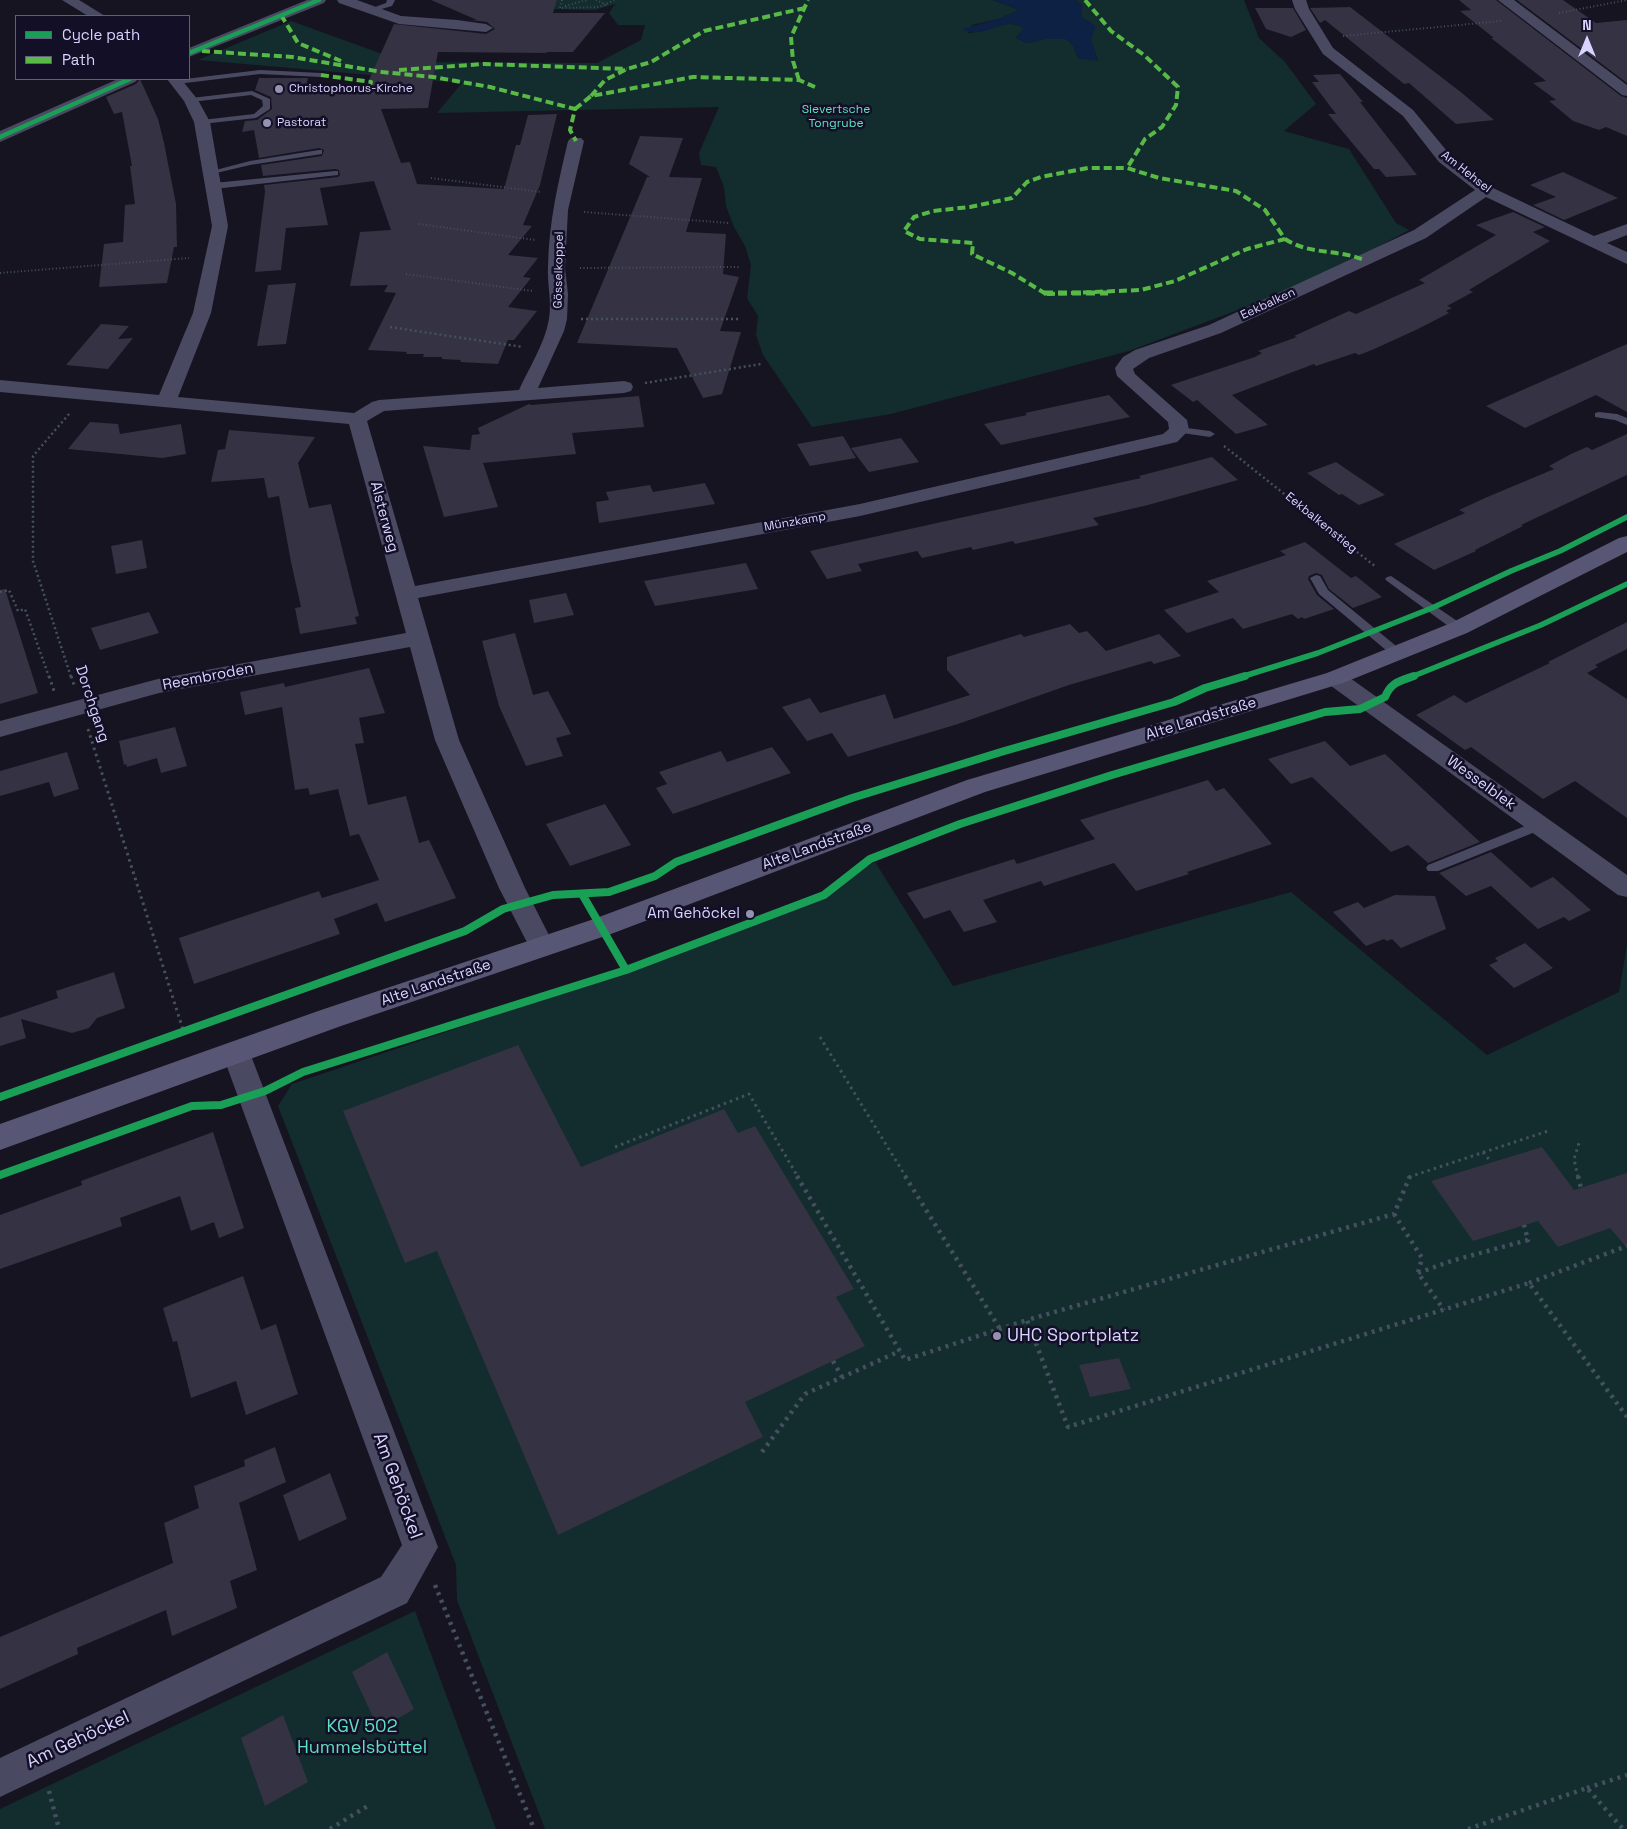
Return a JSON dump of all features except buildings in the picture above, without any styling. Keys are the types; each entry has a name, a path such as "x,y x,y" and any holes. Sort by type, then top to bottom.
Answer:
{"main road":[{"name":"Alte Landstraße","path":"0,1137 331,1018 601,927 976,786 1335,678 1460,628 1627,542"}],"street":[{"path":"69,0 96,15"},
{"path":"190,54 319,0"},
{"path":"344,0 407,22 457,24 486,28"},
{"name":"Am Hehsel","path":"1299,0 1328,51 1408,114 1445,159 1485,190 1627,258"},
{"path":"1505,0 1627,92"},
{"path":"0,137 128,80"},
{"path":"166,402 202,312 220,226 202,122 191,100 176,80"},
{"name":"Gösselkoppel","path":"526,395 555,332 558,319 559,294 556,268 562,202 576,141"},
{"name":"Eekbalken","path":"1179,430 1178,423 1172,414 1126,376 1124,368 1130,361 1142,354 1214,329 1420,234 1485,190"},
{"path":"1594,242 1627,229"},
{"path":"0,386 357,419 379,406 624,387"},
{"name":"Alsterweg","path":"357,419 447,740 512,888 542,947"},
{"name":"Münzkamp","path":"405,594 860,510 1162,440 1173,436 1179,430"},
{"name":"Reembroden","path":"0,729 158,686 418,638"},
{"name":"Wesselblek","path":"1335,678 1627,888"},
{"name":"Am Gehöckel","path":"0,1778 394,1590 420,1547 236,1053"}],"lane":[{"path":"371,10 390,4 391,0"},
{"path":"190,79 260,72 321,75"},
{"path":"191,100 252,93 266,99 267,107 256,116 202,122"},
{"path":"213,179 269,160 319,152"},
{"path":"213,179 335,173"},
{"path":"1599,415 1617,417 1627,422"},
{"path":"1179,430 1210,434"},
{"path":"1316,578 1323,592 1397,653"},
{"path":"1391,579 1460,628"},
{"path":"1433,868 1540,825"}],"path":[{"path":"560,8 562,0"},
{"path":"560,8 587,0"},
{"path":"596,0 607,5"},
{"path":"560,8 589,8 607,5 615,0"},
{"path":"1320,39 1530,19 1627,0"},
{"path":"431,178 562,202 729,223"},
{"path":"419,224 558,243"},
{"path":"0,273 214,255"},
{"path":"556,268 739,267"},
{"path":"406,274 559,294"},
{"path":"558,319 739,319"},
{"path":"390,327 546,350"},
{"path":"624,387 761,364"},
{"path":"0,592 9,590 18,611 25,609 71,709"},
{"path":"820,1037 1000,1330"},
{"path":"615,1147 749,1094 905,1360 1027,1320 1394,1214"},
{"path":"1394,1214 1409,1176 1551,1130"},
{"path":"1579,1143 1574,1159 1581,1188"},
{"path":"1483,1152 1491,1162"},
{"path":"1394,1214 1422,1258 1418,1273"},
{"path":"1418,1273 1452,1261 1528,1240 1524,1225"},
{"path":"1027,1320 1068,1427 1529,1283 1627,1246"},
{"path":"1418,1273 1444,1310"},
{"path":"1529,1283 1627,1417"},
{"path":"762,1452 805,1394 900,1352"},
{"path":"833,1362 842,1377"},
{"path":"420,1547 534,1829"},
{"path":"40,1758 59,1829"},
{"path":"1468,1829 1627,1775"},
{"path":"1588,1788 1623,1829"},
{"path":"330,1829 371,1804"}],"green space":[{"name":"Sievertsche Tongrube","path":"557,0 993,0 1019,10 999,19 972,25 968,33 1004,24 1018,25 1024,28 1016,38 1027,43 1044,39 1066,39 1073,45 1078,58 1098,60 1082,17 1082,5 1075,0 1244,0 1259,38 1285,62 1316,104 1284,131 1349,149 1396,223 1409,230 1363,255 1275,296 1129,351 891,414 812,427 763,355 756,335 758,316 747,298 751,265 745,246 734,227 726,206 724,187 716,167 701,165 699,153 719,107 437,113 462,83 198,60 291,21 388,56 413,62 597,63 641,40 645,25 618,25 609,13 615,4 595,10 554,9"},
{"name":"UHC Sportplatz","path":"875,862 953,986 1291,892 1487,1055 1619,992 1627,945 1627,1829 545,1829 457,1600 456,1565 278,1106 292,1084 609,977 822,893"},
{"name":"KGV 502 Hummelsbüttel","path":"415,1611 496,1829 0,1829 0,1809"}],"water":[{"path":"993,0 1075,0 1082,5 1082,17 1096,26 1091,39 1098,61 1078,58 1073,45 1066,39 1044,39 1027,43 1016,38 1024,28 1017,25 1009,24 977,32 962,29 999,19 1019,10"}],"marked path":[{"path":"799,80 793,61 791,37 808,0"},
{"path":"1085,0 1111,31 1144,55 1178,87 1176,105 1162,127 1145,139 1127,168"},
{"path":"591,96 605,80 627,69 651,62 704,31 805,8"},
{"path":"281,15 298,43 341,61"},
{"path":"202,51 292,57 490,87 575,109 570,130 576,141"},
{"path":"399,70 484,64 627,69"},
{"path":"321,75 371,82 369,89"},
{"path":"575,109 591,96 693,77 799,80 815,87"},
{"path":"1285,239 1247,249 1175,281 1141,290 1046,294 1012,273 972,254 973,243 920,239 904,231 914,217 933,211 970,207 1012,198 1027,182 1041,177 1088,168 1127,168 1159,178 1236,191 1265,210 1285,239 1297,247 1355,256 1364,260"}],"cycle path":[{"path":"190,53 319,0"},
{"path":"0,137 128,80"},
{"path":"0,1097 465,931 503,909 553,895 609,892 655,876 676,862 852,798 1001,752 1174,702 1205,688 1318,653 1432,608 1511,571 1560,551 1627,517"},
{"path":"0,1175 192,1106 221,1105 265,1091 303,1072 626,970 824,895 870,859 960,824 1112,775 1325,712 1360,709 1385,697 1389,687 1393,684 1541,625 1627,584"},
{"path":"582,894 626,970"}],"place":[{"name":"Christophorus-Kirche","path":"279,89"},
{"name":"Pastorat","path":"267,123"},
{"name":"Am Gehöckel","path":"750,914"},
{"name":"UHC Sportplatz","path":"997,1336"}]}
